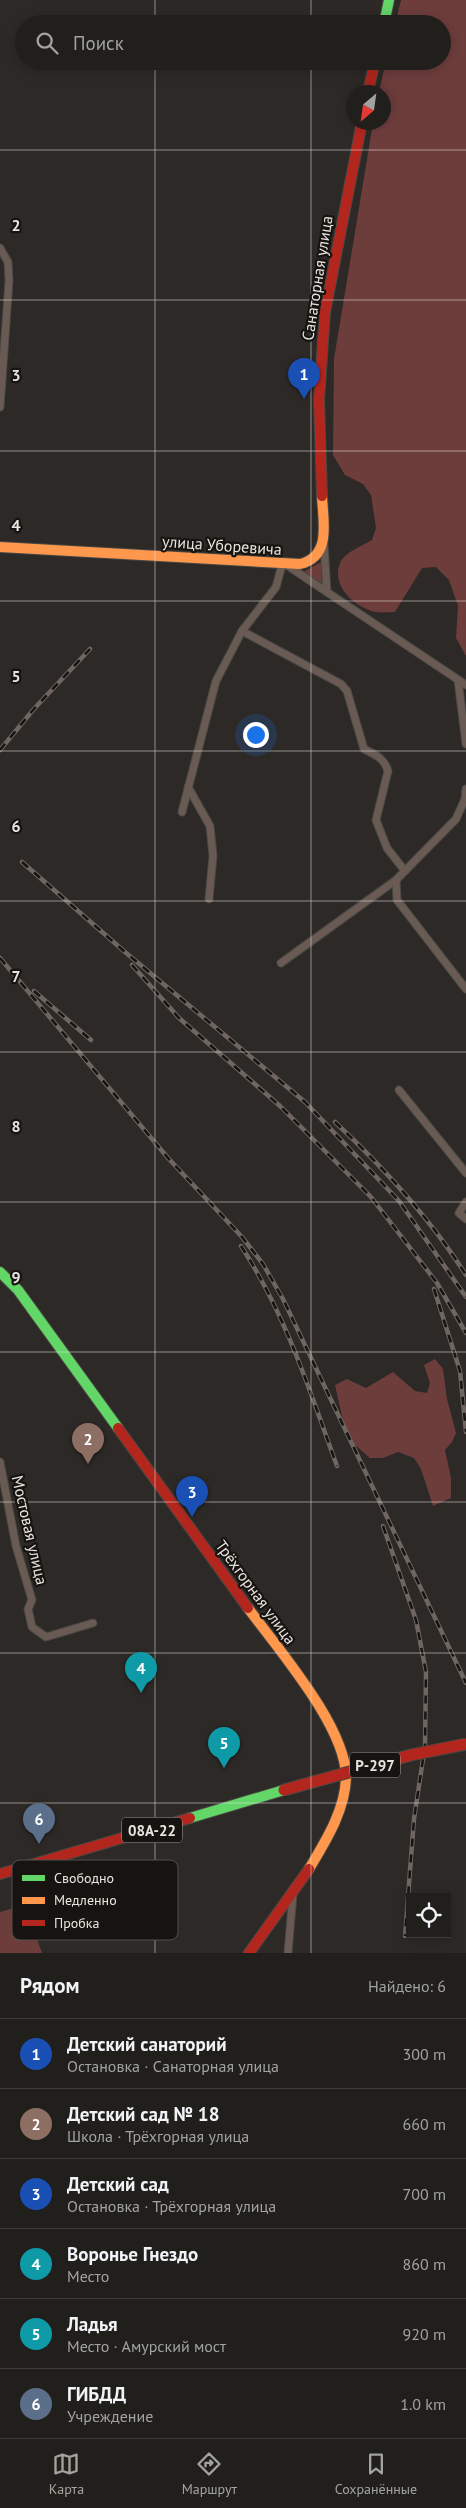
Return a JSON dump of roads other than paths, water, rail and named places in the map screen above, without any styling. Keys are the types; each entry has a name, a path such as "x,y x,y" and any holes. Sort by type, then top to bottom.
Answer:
{"main road":[{"path":"386,15 389,0"},
{"path":"370,85 373,70"},
{"name":"Санаторная улица","path":"324,543 320,400 325,312 360,130"},
{"path":"284,565 301,565 313,561 320,554 324,543"},
{"name":"улица Уборевича","path":"0,548 284,565"},
{"name":"Трёхгорная улица","path":"0,1272 24,1298 323,1711 337,1736 344,1760 346,1780 335,1822 294,1890 249,1953"},
{"name":"Р-297","path":"284,1790 411,1755 466,1744"},
{"name":"08А-22","path":"46,1860 284,1790"},
{"name":"08А-22","path":"0,1874 12,1870"}],"street":[{"path":"0,248 8,262 9,280 0,407"},
{"path":"324,543 327,592"},
{"path":"182,812 216,681 242,631 276,587 284,565"},
{"name":"улица Уборевича","path":"284,565 466,685"},
{"path":"242,631 341,684 347,691 364,749 383,760 388,771 376,820 387,848 404,871"},
{"path":"458,680 466,744"},
{"path":"188,787 210,826 213,856 209,898"},
{"path":"281,963 396,880 456,819 465,800 466,789"},
{"path":"396,880 396,900 466,989"},
{"path":"399,1090 466,1173"},
{"path":"466,1202 459,1213 466,1219"},
{"name":"Мостовая улица","path":"0,1462 16,1546 32,1600 28,1609 32,1628 46,1637 93,1623"},
{"path":"288,1953 294,1890"}],"railway":[{"path":"0,750 33,710 90,649"},
{"path":"22,862 125,952 305,1102 399,1201 466,1297"},
{"path":"0,958 168,1158 242,1237 263,1264 283,1299 466,1683"},
{"path":"132,965 179,1018 280,1106 371,1197 437,1283 466,1333"},
{"path":"34,991 91,1040"},
{"path":"335,1122 405,1194 422,1214 466,1275"},
{"path":"241,1246 257,1272 284,1326 337,1466"},
{"path":"434,1289 460,1371 466,1432"},
{"path":"383,1526 416,1620 426,1672 425,1746 414,1819 405,1936"}],"place":[{"name":"Детский санаторий","path":"304,399"},
{"name":"Детский сад № 18","path":"88,1464"},
{"name":"Детский сад","path":"192,1517"},
{"name":"Воронье Гнездо","path":"141,1693"},
{"name":"Ладья","path":"224,1768"},
{"name":"ГИБДД","path":"39,1844"}]}
